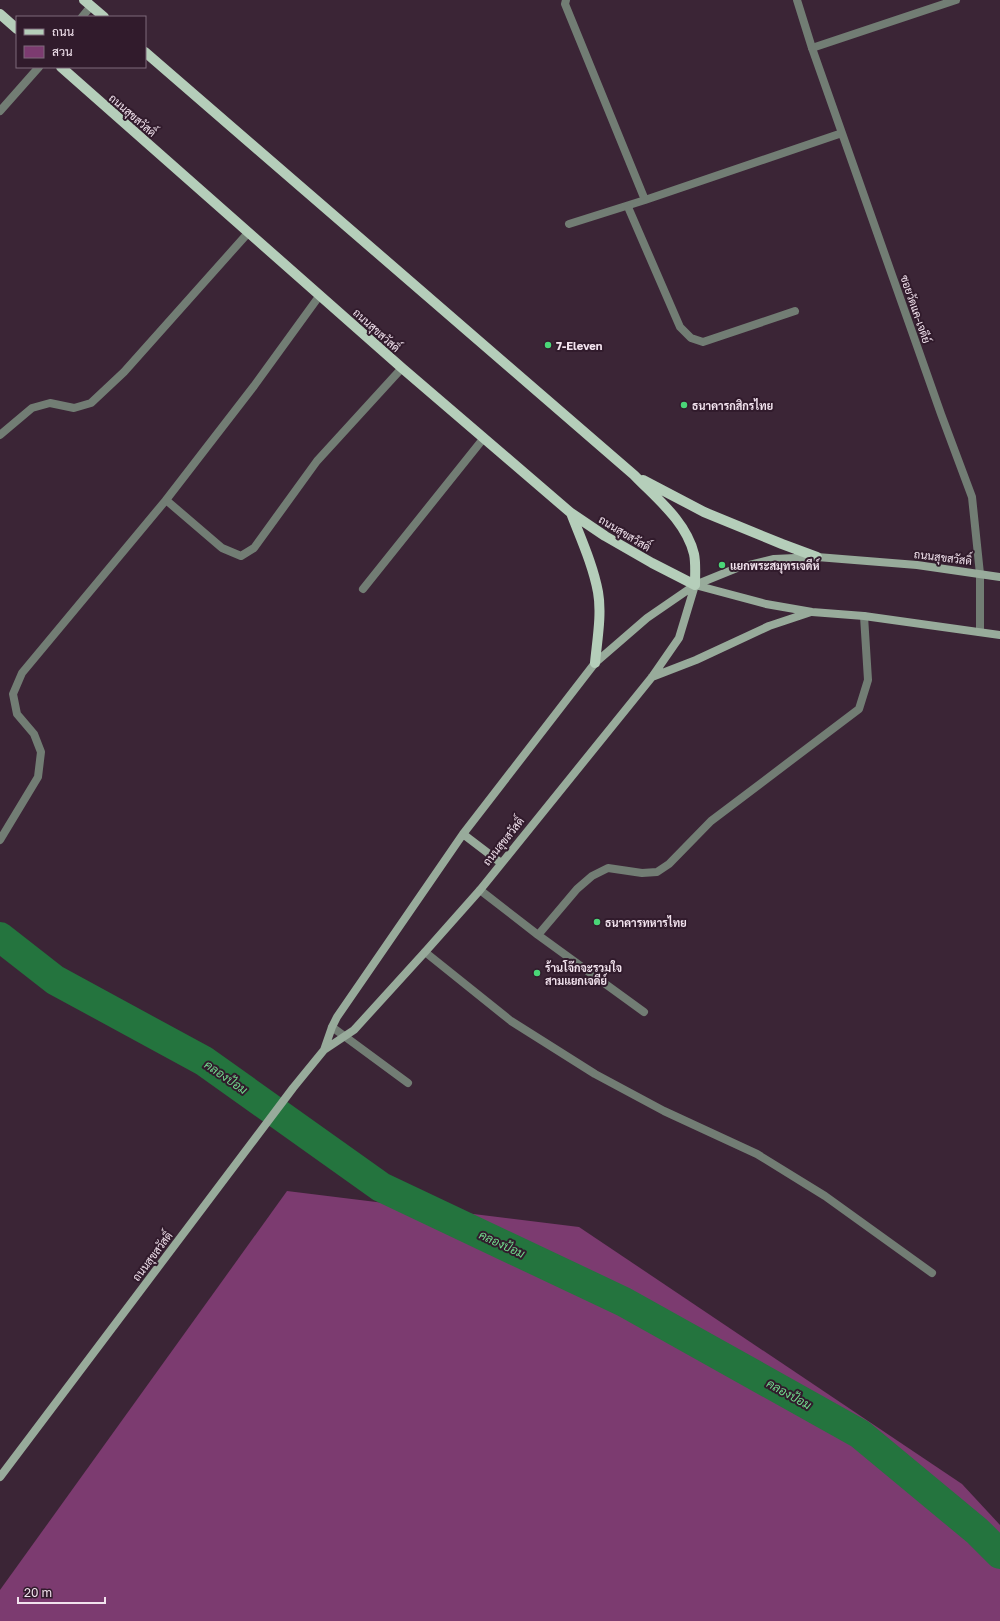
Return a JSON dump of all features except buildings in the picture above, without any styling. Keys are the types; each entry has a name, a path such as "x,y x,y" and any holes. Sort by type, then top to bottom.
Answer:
{"main road":[{"path":"88,3 103,16"},
{"path":"0,14 16,28"},
{"name":"ถนนสุขสวัสดิ์","path":"0,1477 293,1088 324,1050 354,1030 480,890 652,677 679,638 695,585 694,554 687,536 676,519 634,476 146,53"},
{"name":"ถนนสุขสวัสดิ์","path":"62,68 483,439 571,513 605,536 652,563 695,585 766,604 812,612 864,616 1000,635"},
{"path":"634,476 704,512 817,557"},
{"path":"571,513 589,556 598,593 598,622 595,663"},
{"name":"ถนนสุขสวัสดิ์","path":"324,1050 337,1017 463,834 595,663 647,618 695,585 737,568 774,559 817,557 917,565 1000,577"},
{"path":"652,677 696,660 769,626 812,612"},
{"path":"463,834 501,863"}],"street":[{"path":"566,0 565,4 645,200"},
{"name":"ซอยวัดแค-เจดีย์","path":"798,0 812,48 941,414 972,497 980,574 980,632"},
{"path":"812,48 956,0"},
{"path":"82,16 88,3"},
{"path":"0,111 37,68"},
{"path":"569,224 628,207 842,133"},
{"path":"628,207 680,327 691,338 703,342 795,311"},
{"path":"0,435 32,408 50,403 74,408 91,403 124,372 248,233"},
{"path":"0,840 38,777 41,752 34,734 17,714 13,694 22,673 166,500 254,386 320,295"},
{"path":"166,500 222,548 241,556 254,548 317,461 402,368"},
{"path":"363,589 483,439"},
{"path":"538,935 577,889 592,876 608,868 642,873 656,872 669,864 711,821 859,709 868,680 864,616"},
{"path":"480,890 538,935 644,1012"},
{"path":"425,952 512,1021 595,1074 664,1111 757,1154 825,1196 932,1273"},
{"path":"332,1027 408,1083"}],"green space":[{"path":"287,1191 579,1227 962,1484 1000,1525 1000,1621 0,1621 0,1590"}],"waterway":[{"name":"คลองป้อม","path":"0,937 55,980 204,1061 381,1187 624,1302 860,1434 977,1531 1000,1554"}],"place":[{"name":"7-Eleven","path":"548,345"},
{"name":"ธนาคารกสิกรไทย","path":"684,405"},
{"name":"แยกพระสมุทรเจดีห์","path":"722,565"},
{"name":"ธนาคารทหารไทย","path":"597,922"},
{"name":"ร้านโจ๊กจะรวมใจ สามแยกเจดีย์","path":"537,973"}]}
